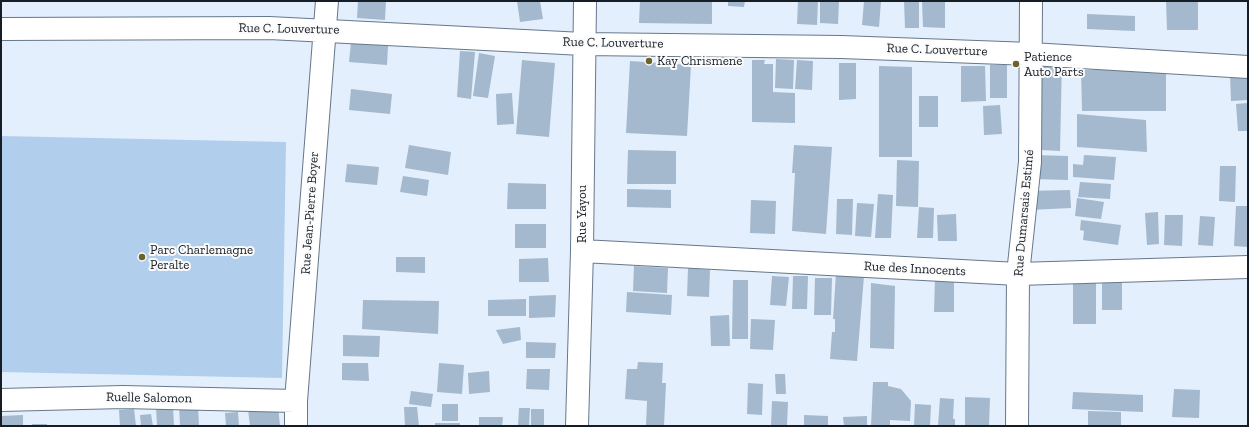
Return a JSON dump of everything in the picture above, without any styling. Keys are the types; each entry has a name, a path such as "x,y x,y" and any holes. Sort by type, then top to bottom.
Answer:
{"street":[{"name":"Rue Jean-Pierre Boyer","path":"296,426 296,401 327,1"},
{"name":"Rue Yayou","path":"577,426 582,251 583,44 585,1"},
{"name":"Rue Dumarsais Estimé","path":"1017,426 1018,274 1030,162 1031,1"},
{"name":"Rue C. Louverture","path":"1,29 269,28 583,44 841,47 1031,54 1248,68"},
{"name":"Rue des Innocents","path":"582,251 1018,274 1248,267"},
{"name":"Ruelle Salomon","path":"1,400 123,397 296,401"}],"shaded area":[{"name":"Parc Charlemagne Peralte","path":"1,136 286,142 282,378 1,372"}],"building":[{"path":"358,1 386,1 385,20 357,18"},
{"path":"517,1 540,1 543,19 520,22"},
{"path":"640,1 712,1 712,24 639,23"},
{"path":"728,1 745,1 744,7 728,6"},
{"path":"798,1 818,1 817,25 797,24"},
{"path":"820,1 839,1 838,24 820,23"},
{"path":"864,1 881,1 879,27 862,25"},
{"path":"904,1 919,1 919,28 905,28"},
{"path":"922,1 945,1 945,28 923,27"},
{"path":"1166,1 1198,1 1198,30 1167,30"},
{"path":"1087,14 1135,16 1135,31 1087,29"},
{"path":"351,42 388,46 387,65 349,62"},
{"path":"460,51 475,52 471,99 457,97"},
{"path":"479,53 495,56 488,98 473,96"},
{"path":"776,59 794,60 793,89 775,88"},
{"path":"1042,59 1062,60 1060,151 1040,150"},
{"path":"522,60 555,63 549,137 516,134"},
{"path":"752,60 765,60 764,64 773,64 773,92 795,93 795,123 752,122"},
{"path":"797,60 813,61 812,90 795,89"},
{"path":"630,61 691,65 687,136 626,133"},
{"path":"839,63 856,63 856,99 839,100"},
{"path":"990,65 1007,65 1007,98 990,98"},
{"path":"879,66 912,67 912,157 879,157"},
{"path":"961,66 985,66 986,101 961,102"},
{"path":"1166,69 1166,111 1082,111 1081,70"},
{"path":"1230,75 1247,75 1248,100 1231,101"},
{"path":"351,89 392,94 390,114 349,110"},
{"path":"512,93 514,124 497,125 496,94"},
{"path":"919,96 938,96 938,127 919,127"},
{"path":"1248,103 1248,131 1238,131 1236,104"},
{"path":"1000,105 1002,134 984,135 983,106"},
{"path":"1077,114 1146,120 1147,152 1077,147"},
{"path":"409,145 451,152 448,175 405,168"},
{"path":"794,145 832,147 826,234 792,231 795,173 792,173"},
{"path":"628,150 676,151 676,184 627,184"},
{"path":"1034,155 1068,156 1068,180 1033,179"},
{"path":"1084,155 1116,157 1114,180 1073,177 1073,164 1083,165"},
{"path":"897,160 919,161 918,207 896,206"},
{"path":"347,164 379,167 377,185 345,182"},
{"path":"1220,166 1236,166 1235,202 1219,201"},
{"path":"403,176 429,180 427,196 400,192"},
{"path":"1080,182 1111,184 1110,199 1078,197"},
{"path":"508,183 546,184 546,209 507,209"},
{"path":"627,189 671,190 671,208 627,207"},
{"path":"1070,190 1071,208 1029,210 1028,191"},
{"path":"878,194 893,195 891,238 875,238"},
{"path":"1077,198 1104,202 1101,219 1075,216"},
{"path":"837,199 853,199 852,235 836,234"},
{"path":"751,200 776,201 775,234 750,233"},
{"path":"857,203 874,204 871,237 855,236"},
{"path":"1236,206 1248,206 1248,247 1234,246"},
{"path":"919,207 934,208 933,238 917,238"},
{"path":"1158,212 1159,244 1147,245 1145,213"},
{"path":"956,214 957,241 938,241 937,215"},
{"path":"1165,215 1183,215 1182,246 1164,245"},
{"path":"1200,216 1215,217 1213,246 1198,245"},
{"path":"1081,220 1121,225 1118,245 1083,240 1084,231 1080,230"},
{"path":"515,224 546,224 546,248 515,248"},
{"path":"396,257 425,257 425,273 396,272"},
{"path":"548,258 549,282 519,282 519,259"},
{"path":"634,266 668,268 667,293 633,291"},
{"path":"688,268 710,270 709,297 687,296"},
{"path":"836,273 864,276 857,361 830,359 832,332 835,332 835,319 833,319"},
{"path":"772,276 789,277 786,306 770,305"},
{"path":"793,276 808,276 807,309 792,309"},
{"path":"935,277 954,278 954,312 934,312"},
{"path":"815,278 832,278 831,315 814,315"},
{"path":"733,280 748,280 748,339 732,339"},
{"path":"1102,280 1122,280 1122,310 1102,310"},
{"path":"1073,281 1096,281 1096,324 1073,324"},
{"path":"871,283 895,286 894,349 870,348"},
{"path":"627,292 672,295 671,315 626,312"},
{"path":"556,295 555,317 529,318 529,296"},
{"path":"526,299 526,316 488,316 488,300"},
{"path":"363,300 439,301 438,334 362,329"},
{"path":"729,315 730,346 711,346 710,316"},
{"path":"751,319 775,320 773,350 750,349"},
{"path":"520,327 521,340 503,344 496,330"},
{"path":"343,335 380,336 379,357 343,356"},
{"path":"526,342 556,343 555,358 526,358"},
{"path":"638,362 663,363 662,383 666,383 664,426 646,426 647,401 625,399 627,369 637,369"},
{"path":"342,363 368,363 369,381 342,380"},
{"path":"439,363 464,365 462,394 437,392"},
{"path":"527,369 550,369 549,390 526,389"},
{"path":"489,371 490,392 469,394 468,373"},
{"path":"775,374 785,374 786,394 776,394"},
{"path":"873,382 888,382 888,386 901,389 911,401 910,421 890,420 890,426 871,426"},
{"path":"748,383 763,384 762,415 747,414"},
{"path":"1174,389 1200,390 1199,418 1172,417"},
{"path":"411,391 433,394 431,407 409,404"},
{"path":"1073,392 1143,395 1143,412 1072,409"},
{"path":"965,397 990,398 989,426 965,426"},
{"path":"940,398 954,399 953,419 955,419 955,426 938,426"},
{"path":"772,401 788,402 787,426 771,426"},
{"path":"442,404 458,404 458,421 442,421"},
{"path":"915,404 931,405 930,426 914,426"},
{"path":"179,405 198,405 199,426 180,426"},
{"path":"173,406 174,426 157,426 156,407"},
{"path":"278,406 280,426 250,426 248,409"},
{"path":"404,407 417,407 419,426 405,426"},
{"path":"519,408 530,408 529,426 518,426"},
{"path":"134,409 136,426 120,426 119,410"},
{"path":"531,409 544,409 544,426 531,426"},
{"path":"1088,411 1121,412 1121,426 1088,426"},
{"path":"238,412 239,426 226,426 225,413"},
{"path":"151,414 153,426 141,426 140,415"},
{"path":"23,415 23,426 1,426 1,416"},
{"path":"804,415 828,416 828,426 804,426"},
{"path":"867,416 867,426 844,426 843,417"},
{"path":"479,417 503,417 502,426 479,426"},
{"path":"435,423 460,423 460,426 435,426"},
{"path":"32,424 47,424 47,426 32,426"}],"place":[{"name":"Kay Chrismene","path":"649,61"},
{"name":"Patience Auto Parts","path":"1016,64"},
{"name":"Parc Charlemagne Peralte","path":"142,257"}]}
